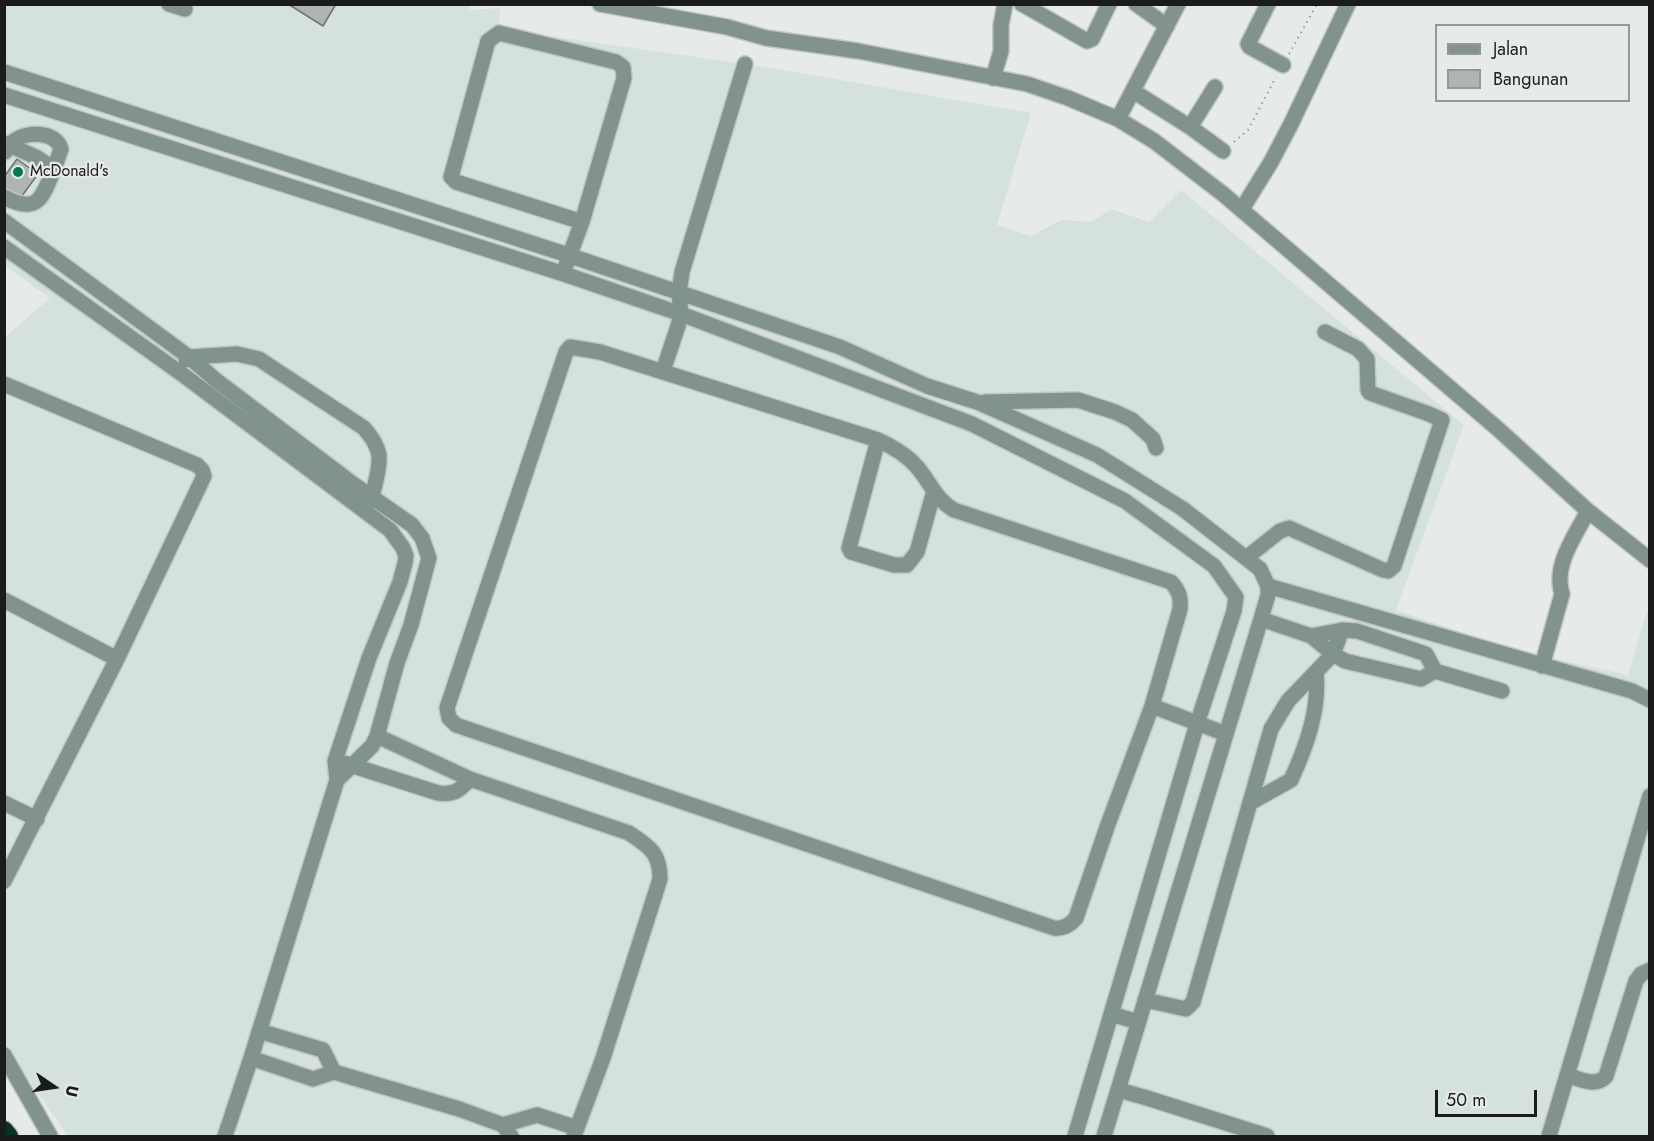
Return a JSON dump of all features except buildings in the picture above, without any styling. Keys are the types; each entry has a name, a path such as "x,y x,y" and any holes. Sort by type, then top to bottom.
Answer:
{"highway":[{"path":"4,1130 8,1137"}],"street":[{"path":"169,4 185,9"},
{"path":"600,4 630,8 766,38 858,51 993,78 1068,98 1118,119 1177,157 1242,209 1498,429 1588,511 1650,560"},
{"path":"993,78 1001,51 1001,25 1005,4"},
{"path":"1023,4 1088,41 1092,39 1109,4"},
{"path":"1136,4 1167,26"},
{"path":"1118,119 1178,4"},
{"path":"1268,4 1248,44 1283,65"},
{"path":"1242,209 1292,124 1348,4"},
{"path":"564,274 568,255 582,222 624,78 622,68 616,62 499,33 489,41 451,177 456,182 582,222"},
{"path":"663,371 681,314 679,293 682,272 745,64"},
{"path":"4,72 568,255 840,347 927,386 977,402 1097,455 1183,509 1260,569 1268,586 1268,595 1104,1137"},
{"path":"1190,127 1215,87"},
{"path":"1133,91 1223,151"},
{"path":"4,95 564,274 681,314 972,424 1125,501 1214,566 1236,597 1234,611 1197,724 1074,1137"},
{"path":"4,197 18,204 32,205 42,195 61,149 56,140 50,137 27,135 6,146"},
{"path":"6,146 54,168"},
{"path":"424,230 428,210"},
{"path":"225,1137 337,780 335,761 369,658 400,582 406,556 396,535 4,245 10,225 412,525 422,538 429,558 377,736 372,746 337,780"},
{"path":"1246,558 1280,531 1289,528 1383,570 1388,571 1395,566 1442,420 1370,393 1367,359 1358,349 1325,332"},
{"path":"576,347 600,352 878,440 911,460 939,500 954,510 1171,582 1178,589 1181,598 1180,609 1152,706 1107,826 1076,918 1060,929 456,725 449,717 447,708 567,349 576,347"},
{"path":"177,371 189,357 237,354 259,359 364,428 375,441 379,456 372,497 363,512"},
{"path":"4,384 197,465 204,476 117,658 4,881"},
{"path":"977,402 1078,400 1132,420 1153,439 1156,448"},
{"path":"972,424 977,402"},
{"path":"878,440 849,548 851,552 894,565 907,565 917,552 934,491"},
{"path":"1542,666 1562,594 1558,582 1564,558 1588,511"},
{"path":"1268,586 1632,691 1650,700"},
{"path":"4,600 117,658"},
{"path":"1261,619 1311,636 1345,661 1421,679 1435,671"},
{"path":"1311,636 1342,630 1357,631 1426,654 1435,671 1502,691"},
{"path":"1145,1000 1186,1009 1193,1002 1271,729 1288,701 1333,654 1342,630"},
{"path":"369,658 397,663"},
{"path":"1250,803 1291,780 1315,713 1318,688 1316,672"},
{"path":"1152,706 1226,734"},
{"path":"251,1058 313,1079 334,1072 459,1109 507,1131 537,1115 576,1132 618,1014 660,879 660,867 656,855 648,846 629,833 470,779 377,736"},
{"path":"335,761 438,793 458,793 470,779"},
{"path":"1549,1137 1645,827 1650,796"},
{"path":"4,803 37,819"},
{"path":"1567,1075 1595,1083 1603,1080 1636,981 1641,974 1650,970"},
{"path":"1111,1014 1138,1022"},
{"path":"259,1031 323,1050 334,1072"},
{"path":"4,1055 50,1137"},
{"path":"1119,1090 1267,1137"}],"path":[{"path":"1223,151 1248,130 1317,4"}],"shaded area":[{"path":"470,4 470,10 500,8 499,29 760,66 1031,113 997,225 1031,236 1061,220 1092,222 1111,209 1149,222 1181,190 1464,425 1396,610 1517,651 1628,675 1647,611 1649,612 1649,1136 68,1136 5,1046 5,337 50,298 5,266 5,5"}],"place":[{"name":"McDonald's","path":"18,172"}]}
